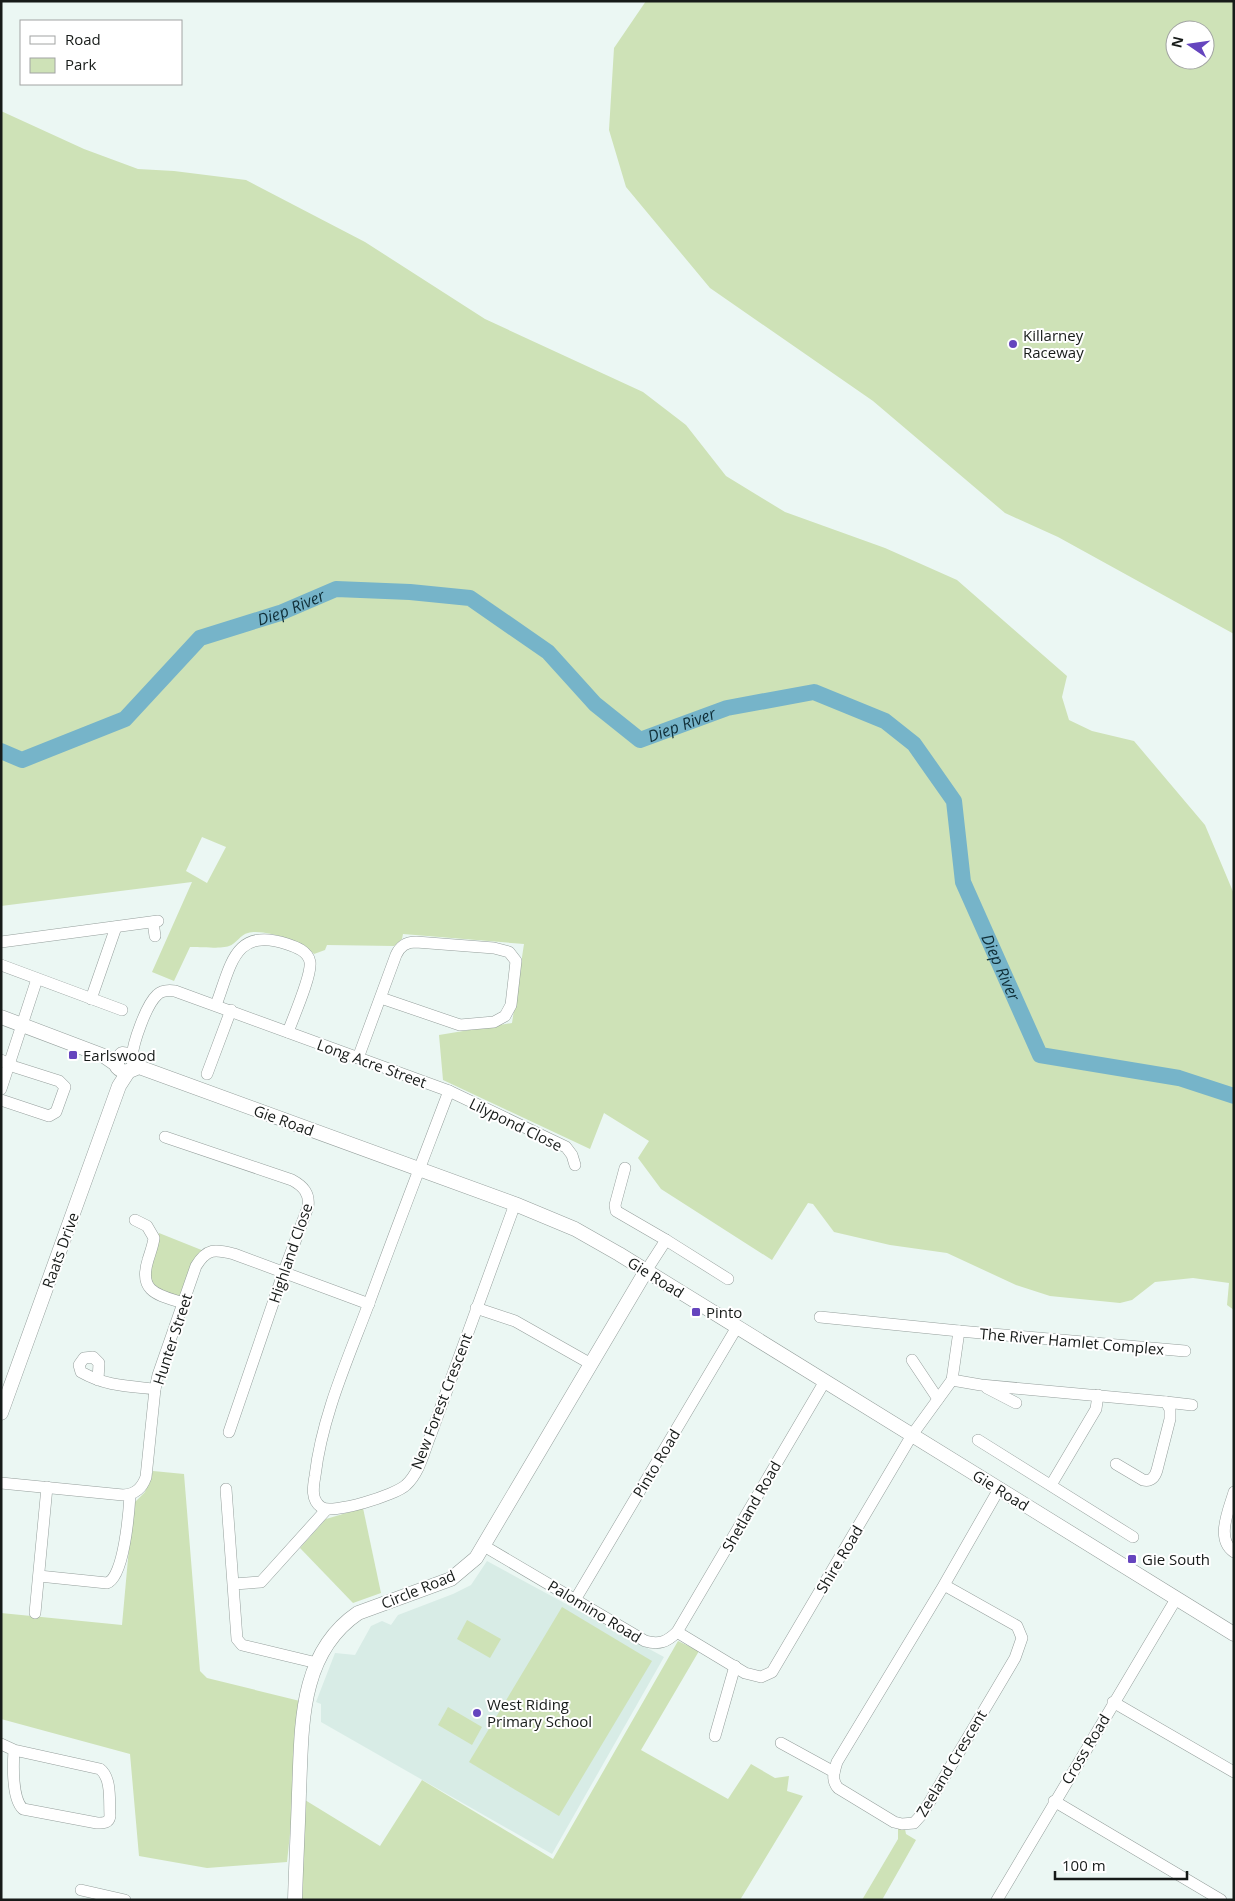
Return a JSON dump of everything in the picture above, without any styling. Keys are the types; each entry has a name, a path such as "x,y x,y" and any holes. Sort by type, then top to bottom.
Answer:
{"street":[{"path":"1,942 156,922 155,936"},
{"path":"91,998 116,927"},
{"path":"216,1005 234,957 247,943 255,940 272,939 296,947 303,951 310,963 288,1032"},
{"path":"358,1058 398,952 408,943 494,948 508,952 516,961 511,1005 505,1016 494,1022 460,1025 381,998"},
{"path":"1,965 122,1010"},
{"path":"1,1089 6,1062 23,1030 40,980"},
{"name":"Long Acre Street","path":"126,1061 152,1000 166,990 175,991 231,1010 449,1091"},
{"path":"207,1074 231,1010"},
{"name":"Gie Road","path":"1,1017 23,1030 126,1061 515,1204 575,1229 601,1243 824,1380 1234,1634"},
{"name":"Raats Drive","path":"1,1413 119,1086 126,1061"},
{"path":"1,1100 49,1116 56,1112 65,1087 59,1081 6,1062"},
{"path":"234,1584 261,1582 326,1510 320,1507 314,1499 318,1454 340,1378 449,1091"},
{"name":"Lilypond Close","path":"449,1091 566,1147 572,1155 575,1165"},
{"name":"Highland Close","path":"165,1137 292,1180 303,1187 309,1199 308,1207 229,1432"},
{"path":"625,1168 615,1205 616,1211 728,1279"},
{"name":"New Forest Crescent","path":"326,1510 367,1501 395,1492 410,1480 421,1460 515,1204"},
{"path":"135,1220 147,1226 154,1238 144,1274 147,1286 161,1296 183,1303"},
{"path":"646,1271 666,1240"},
{"name":"Hunter Street","path":"130,1495 142,1487 146,1477 155,1389 196,1266 203,1256 220,1250 234,1254 369,1304"},
{"name":"Circle Road","path":"295,1900 304,1702 317,1663 326,1644 346,1621 364,1610 451,1579 471,1564 484,1546 646,1271"},
{"path":"476,1308 515,1321 591,1364"},
{"name":"The River Hamlet Complex","path":"820,1317 959,1332 1185,1351"},
{"name":"Pinto Road","path":"575,1600 737,1327"},
{"name":"The River Hamlet Complex","path":"912,1435 952,1380 959,1332"},
{"path":"912,1360 938,1399"},
{"path":"98,1380 115,1385 155,1389"},
{"name":"Shetland Road","path":"677,1632 824,1380"},
{"path":"952,1380 1192,1404"},
{"path":"981,1384 1016,1403"},
{"path":"1051,1485 1096,1409 1098,1396"},
{"path":"1116,1464 1143,1480 1148,1481 1154,1478 1158,1470 1170,1419 1170,1409 1166,1402"},
{"name":"Shire Road","path":"735,1666 745,1673 760,1677 772,1672 912,1435"},
{"path":"978,1440 1133,1537"},
{"path":"1,1483 130,1495 126,1538 118,1572 113,1580 107,1583 39,1576"},
{"path":"35,1613 48,1488"},
{"path":"226,1489 237,1639 242,1645 317,1663"},
{"path":"781,1743 834,1772 837,1762 944,1585 999,1489"},
{"path":"1234,1492 1223,1532 1227,1546 1234,1552"},
{"name":"Palomino Road","path":"484,1546 645,1642 662,1643 672,1638 677,1632"},
{"name":"Zeeland Crescent","path":"834,1772 836,1785 852,1798 898,1824 914,1822 923,1813 1015,1658 1022,1638 1017,1626 944,1585"},
{"name":"Cross Road","path":"997,1900 1054,1801 1176,1599"},
{"path":"677,1632 735,1666 715,1736"},
{"path":"1113,1702 1234,1772"},
{"path":"1,1744 14,1750 93,1767 104,1772 108,1782 110,1816 108,1820 104,1823 23,1809 18,1803 14,1781 14,1750"},
{"path":"1054,1801 1221,1900"},
{"path":"81,1890 125,1900"}],"shaded area":[{"name":"West Riding Primary School","path":"487,1561 664,1657 552,1854 321,1722 321,1704 316,1702 335,1653 355,1655 371,1626 382,1621 391,1625 398,1615 471,1585"}],"green space":[{"name":"Killarney Raceway","path":"646,1 1234,1 1234,634 1058,537 1005,513 873,401 710,288 626,187 609,130 614,48"},
{"path":"1,111 84,149 138,169 174,171 246,180 365,242 485,319 643,392 686,425 726,476 785,512 885,548 957,580 1067,676 1062,697 1069,720 1092,731 1134,741 1205,825 1234,894 1234,1310 1227,1305 1229,1283 1193,1278 1155,1282 1132,1300 1120,1303 1050,1296 1016,1285 947,1253 890,1245 834,1232 813,1204 808,1203 772,1260 661,1189 638,1158 649,1141 604,1113 590,1149 443,1080 439,1035 512,1023 524,944 403,934 402,939 394,946 327,945 325,950 314,954 302,945 283,937 255,932 243,935 232,945 226,947 190,947 174,981 152,972 192,882 1,906","holes":["202,837 226,847 207,883 186,871"]},
{"path":"159,1233 204,1251 183,1302 155,1291 144,1271"},
{"path":"153,1471 184,1474 200,1671 207,1678 304,1702 287,1862 207,1868 139,1856 130,1754 1,1719 1,1613 122,1625 133,1504 145,1492"},
{"path":"363,1508 381,1593 353,1603 300,1548 326,1519"},
{"path":"562,1607 652,1661 559,1816 469,1762"},
{"path":"467,1620 501,1639 490,1658 457,1639"},
{"path":"678,1641 699,1651 641,1750 728,1799 751,1764 775,1778 789,1776 787,1791 803,1796 740,1900 302,1900 305,1800 380,1846 422,1780 553,1859"},
{"path":"448,1707 482,1727 472,1745 438,1725"},
{"path":"898,1828 905,1829 906,1834 916,1840 882,1900 862,1900 898,1839"}],"waterway":[{"name":"Diep River","path":"1,751 22,760 125,719 200,638 280,613 336,589 410,592 470,598 548,652 595,704 640,740 727,708 814,692 885,721 914,744 954,801 963,882 1040,1055 1179,1078 1234,1096"}],"place":[{"name":"Killarney Raceway","path":"1013,344"},
{"name":"Earlswood","path":"73,1055"},
{"name":"Pinto","path":"696,1312"},
{"name":"Gie South","path":"1132,1559"},
{"name":"West Riding Primary School","path":"477,1713"}]}
